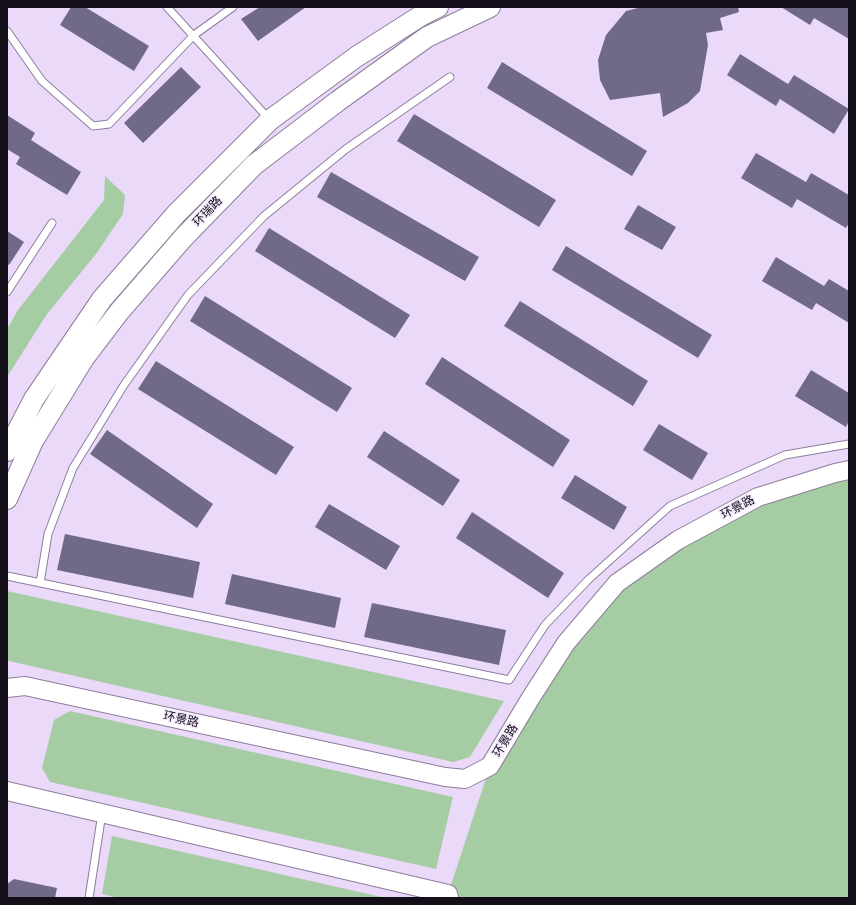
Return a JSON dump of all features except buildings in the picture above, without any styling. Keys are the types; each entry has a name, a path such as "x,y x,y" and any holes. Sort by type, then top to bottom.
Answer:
{"main road":[{"name":"环瑞路","path":"7,451 34,399 102,299 176,214 270,120 356,57 422,15 438,7"},
{"name":"环瑞路","path":"7,499 33,441 84,358 119,312 183,238 254,165 338,101 427,38 490,7"}],"street":[{"name":"环景路","path":"7,688 25,686 429,774 465,779 490,766 566,643 617,583 678,540 758,497 849,470"},
{"path":"7,791 448,894 449,898"}],"lane":[{"path":"167,7 270,120"},
{"path":"7,30 42,81 93,126 108,124 194,35 233,7"},
{"path":"40,583 48,534 73,468 124,384 188,295 264,216 346,149 450,77"},
{"path":"7,292 52,223"},
{"path":"7,576 509,680 545,625 589,579 670,506 785,456 849,444"},
{"path":"89,898 102,813"}],"green space":[{"path":"105,176 125,195 123,214 96,254 47,314 7,377 7,329 18,310 104,200"},
{"path":"849,470 849,898 449,898 448,894 490,766 617,583 758,497"},
{"path":"7,591 504,701 470,757 453,762 9,661 7,659"},
{"path":"70,711 453,797 436,869 50,782 42,768 54,720"},
{"path":"112,836 386,898 119,898 102,894"}]}
